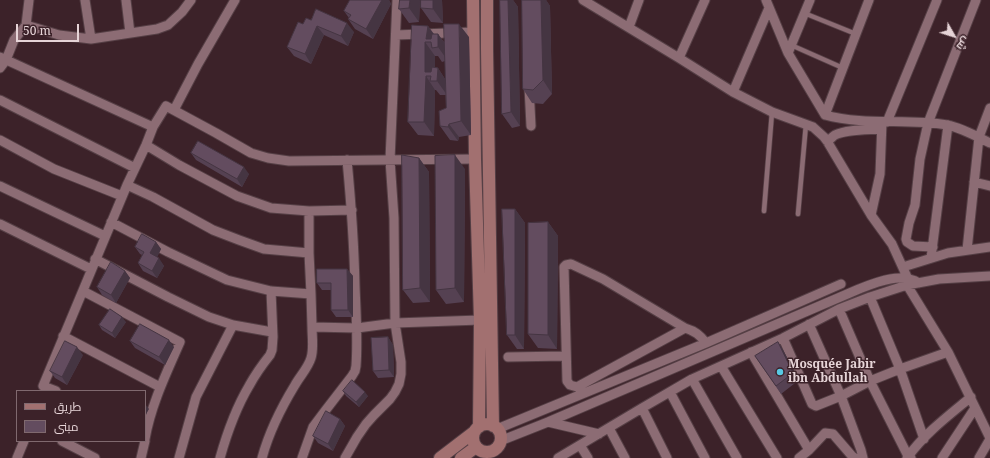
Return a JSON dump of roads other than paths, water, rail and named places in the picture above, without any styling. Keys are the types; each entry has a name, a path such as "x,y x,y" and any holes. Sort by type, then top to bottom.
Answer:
{"street":[{"path":"0,68 3,59 14,40 26,25 29,0"},
{"path":"85,0 91,39"},
{"path":"126,0 130,33"},
{"path":"180,0 182,12"},
{"path":"26,25 60,35 91,39 157,29 168,25 182,12 191,0"},
{"path":"174,110 198,64 235,0"},
{"path":"473,0 475,160 480,320 477,429 473,435 473,441 478,452"},
{"path":"487,0 495,441"},
{"path":"629,27 640,0"},
{"path":"679,58 705,0"},
{"path":"790,49 810,0"},
{"path":"825,115 868,0"},
{"path":"871,215 880,174 883,124 937,0"},
{"path":"932,247 913,246 907,242 906,239 915,205 920,159 928,123 976,0"},
{"path":"345,458 366,424 390,399 399,384 401,374 401,362 395,323 394,218 390,160 396,35 395,1"},
{"path":"585,1 734,92 772,112 813,127 824,137 871,215 892,244 903,268 907,282 948,352 971,397 990,438 979,458"},
{"path":"734,92 767,4"},
{"path":"767,4 825,115 852,121 883,124 928,123 948,126 959,128 990,143"},
{"path":"396,35 473,32"},
{"path":"3,59 153,127"},
{"path":"528,79 531,126"},
{"path":"0,100 134,168"},
{"path":"42,388 134,168 146,145 153,127 166,106 251,153 268,158 289,161 475,160"},
{"path":"967,250 979,137 990,108"},
{"path":"827,141 842,133 883,124"},
{"path":"931,258 948,126"},
{"path":"0,140 54,169 122,196"},
{"path":"146,145 179,165 237,196 271,208 309,211 352,210"},
{"path":"302,458 314,427 355,371 357,328 352,210 347,160"},
{"path":"974,182 990,186"},
{"path":"127,185 153,197 213,230 239,240 264,249 309,253"},
{"path":"0,186 105,236"},
{"path":"262,458 273,426 295,384 311,359 312,327 309,211"},
{"path":"111,222 168,252 227,280 270,291 311,294"},
{"path":"0,224 91,270"},
{"path":"892,244 906,239"},
{"path":"903,268 948,253 990,247"},
{"path":"95,259 188,307 209,316 233,325 272,332"},
{"path":"685,328 577,387 570,385 568,381 566,356 564,267 571,264 603,279 685,328 694,331 701,336 706,343"},
{"path":"495,441 548,422 859,289 887,280 920,283 939,279 990,276"},
{"path":"558,458 692,379 783,338 839,309 907,282"},
{"path":"461,458 478,452 486,452 495,441 706,343 841,284"},
{"path":"83,290 180,342 160,387 146,432"},
{"path":"220,458 241,400 272,350 270,291"},
{"path":"870,297 900,369 924,439"},
{"path":"839,309 870,381 909,457"},
{"path":"312,327 357,328 395,323 480,320"},
{"path":"809,324 841,396 862,450 863,458"},
{"path":"179,458 196,397 233,325"},
{"path":"64,336 160,387"},
{"path":"783,338 812,404 816,406 841,396 870,381 948,352"},
{"path":"751,352 809,450"},
{"path":"508,357 566,356"},
{"path":"721,366 777,458"},
{"path":"692,379 737,458"},
{"path":"670,392 705,458"},
{"path":"909,457 915,447 943,420 971,397"},
{"path":"642,408 667,458"},
{"path":"942,458 975,408"},
{"path":"548,422 598,434"},
{"path":"440,458 477,429 486,424 495,441"},
{"path":"608,428 625,458"},
{"path":"799,458 825,433 833,434 852,457"},
{"path":"17,458 24,442"},
{"path":"64,442 95,458"},
{"path":"141,458 144,442"},
{"path":"580,445 588,458"}],"lane":[{"path":"804,13 856,34"},
{"path":"790,49 843,68"},
{"path":"764,211 772,112"},
{"path":"798,214 806,124"}],"place":[{"name":"Mosquée Jabir ibn Abdullah","path":"780,372"}]}
